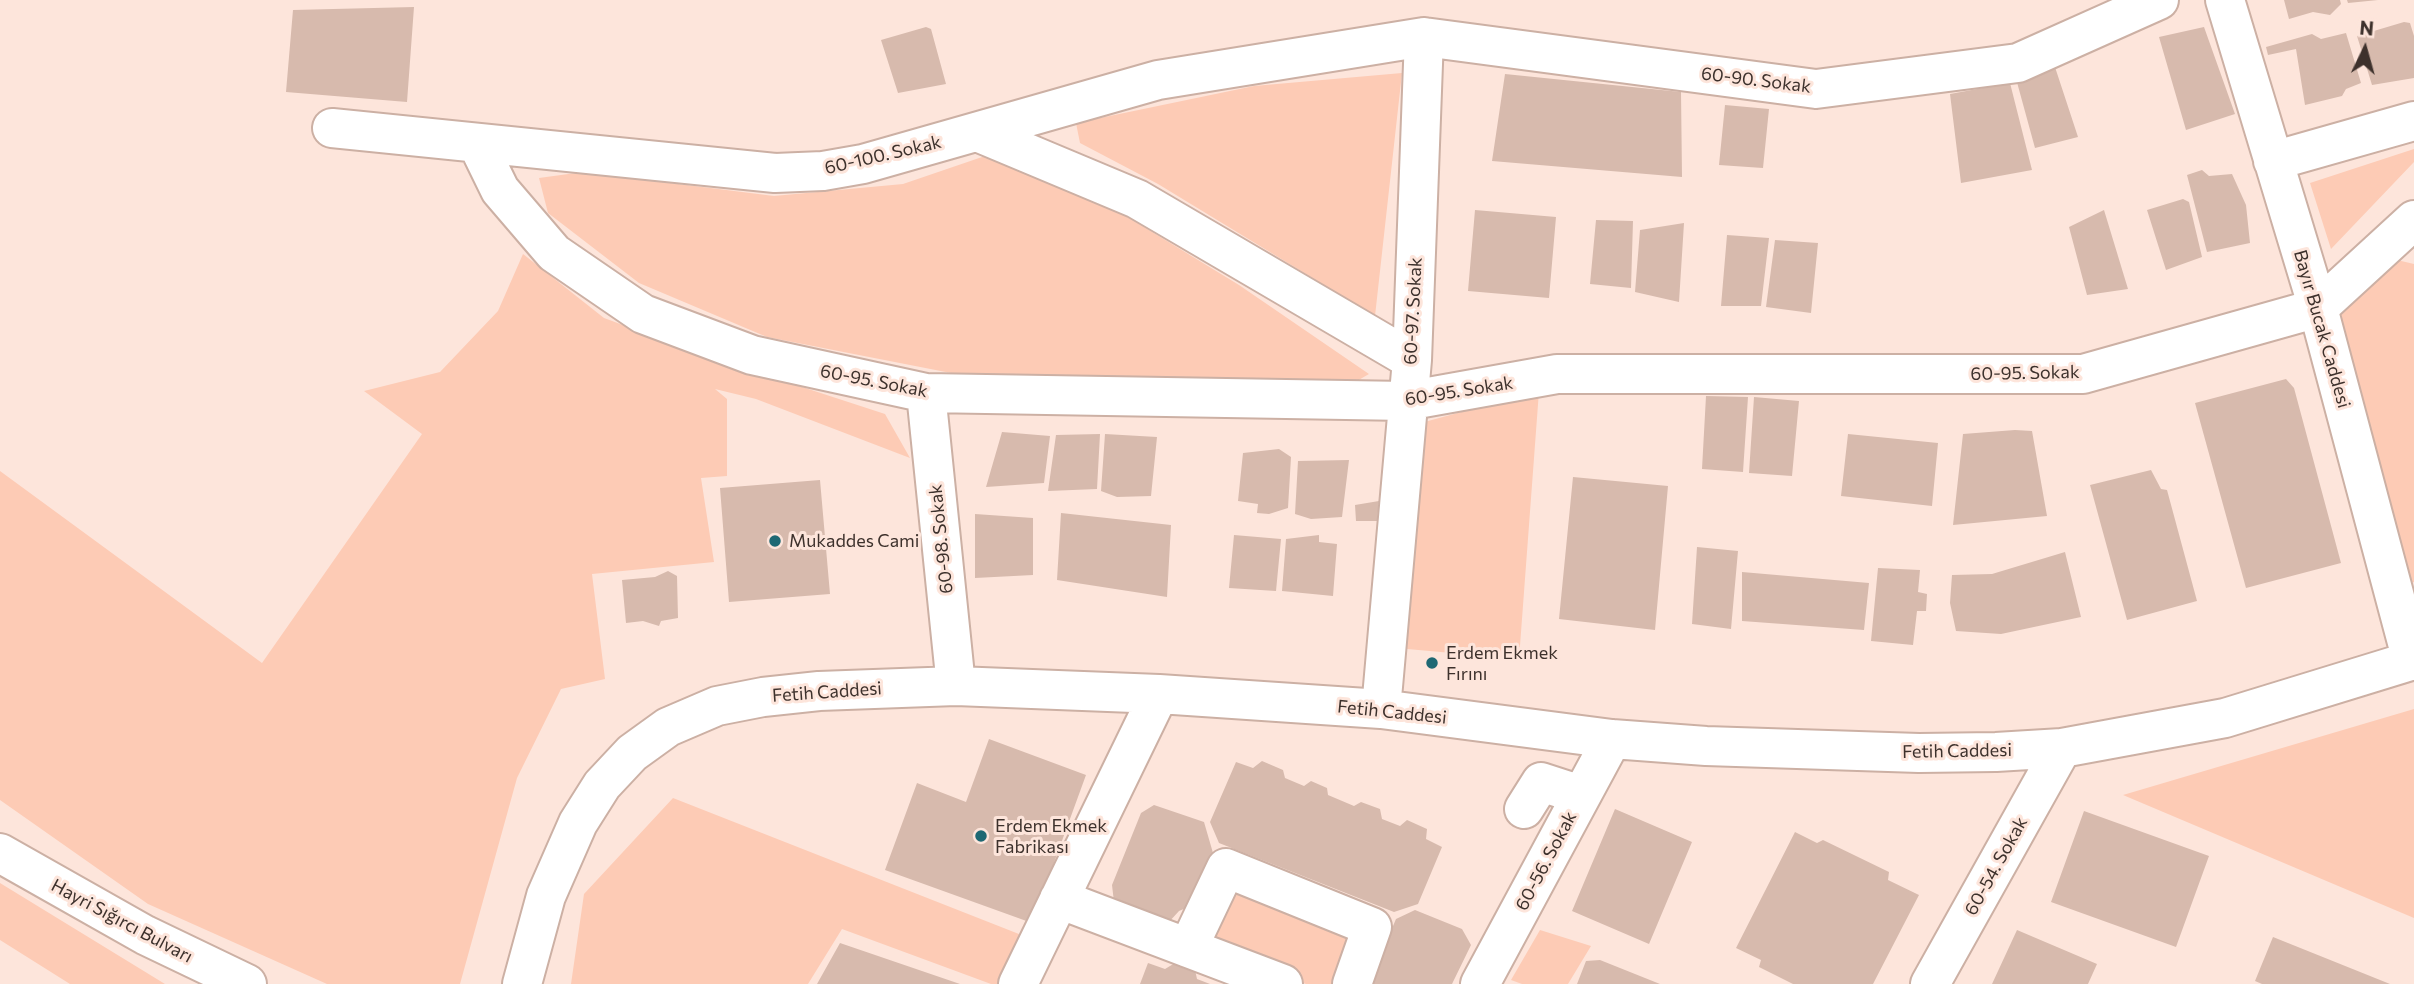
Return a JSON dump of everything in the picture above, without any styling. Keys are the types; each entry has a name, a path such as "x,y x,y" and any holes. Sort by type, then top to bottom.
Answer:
{"street":[{"name":"60-90. Sokak","path":"1424,37 1816,89 2018,63 2159,0"},
{"name":"Bayır Bucak Caddesi","path":"2225,0 2318,308 2413,660"},
{"name":"60-100. Sokak","path":"332,128 775,173 823,171 863,164 1158,80 1424,37"},
{"name":"60-97. Sokak","path":"1381,709 1406,401 1412,360 1424,37"},
{"path":"2273,161 2414,121"},
{"path":"977,132 1137,198 1412,360"},
{"name":"60-95. Sokak","path":"477,142 500,190 554,253 643,314 752,355 926,393 1406,401 1557,374 2083,374 2318,308 2412,227"},
{"name":"60-98. Sokak","path":"926,393 956,685"},
{"name":"Fetih Caddesi","path":"522,984 546,896 578,823 602,785 632,753 668,727 718,706 763,696 956,685 1159,694 1381,709 1612,739 1706,746 1919,753 2062,748 2225,718 2413,660"},
{"path":"1018,984 1159,694"},
{"name":"60-56. Sokak","path":"1480,984 1612,739"},
{"name":"60-54. Sokak","path":"1930,984 2062,748"},
{"path":"1524,809 1541,782 1581,795"},
{"name":"Hayri Sığırcı Bulvarı","path":"0,853 145,935 247,984"},
{"path":"1188,948 1226,868 1372,927 1352,984"},
{"path":"1059,899 1283,984"}],"shaded area":[{"path":"1402,73 1375,316 1158,184 1080,143 1076,123 1254,86"},
{"path":"2414,149 2414,162 2331,249 2310,183"},
{"path":"985,156 1108,205 1239,285 1369,374 1338,392 956,374 767,337 639,283 548,213 539,178 583,172 774,196 903,184"},
{"path":"523,254 604,318 704,355 885,414 910,458 756,399 715,389 727,399 727,476 701,478 714,562 592,574 605,679 561,689 517,778 460,984 327,984 148,904 0,800 0,471 262,663 422,434 364,391 440,372 498,311"},
{"path":"2397,260 2414,264 2414,582 2407,584 2338,314"},
{"path":"1539,391 1519,659 1396,648 1417,424"},
{"path":"2414,709 2414,918 2123,795"},
{"path":"673,798 1024,936 1005,984 991,984 842,929 808,984 571,984 584,894"},
{"path":"1232,877 1358,930 1343,984 1306,984 1196,943"},
{"path":"0,883 165,984 70,984 0,940"},
{"path":"1540,930 1591,946 1568,984 1522,984 1511,980"}],"building":[{"path":"2284,0 2340,0 2341,4 2330,15 2313,12 2289,19"},
{"path":"2347,0 2378,0 2348,3"},
{"path":"414,7 407,102 286,92 293,10"},
{"path":"2404,22 2410,23 2414,36 2414,78 2372,85 2357,36"},
{"path":"926,27 931,29 946,84 898,93 881,40"},
{"path":"2204,27 2235,114 2186,130 2159,37"},
{"path":"2346,33 2361,83 2346,89 2342,96 2305,105 2296,49 2268,55 2266,47 2312,34 2321,39"},
{"path":"2054,64 2078,137 2035,148 2015,75"},
{"path":"1505,74 1681,92 1682,177 1492,161"},
{"path":"2010,83 2032,170 1961,183 1950,94"},
{"path":"1725,105 1769,109 1763,168 1719,165"},
{"path":"2202,170 2209,176 2232,174 2246,205 2250,243 2207,252 2187,175"},
{"path":"2183,199 2189,202 2202,257 2166,270 2147,210"},
{"path":"1475,210 1556,217 1549,298 1468,291"},
{"path":"2104,210 2128,289 2087,295 2069,227"},
{"path":"1596,220 1633,221 1631,288 1590,284"},
{"path":"1684,223 1679,302 1635,292 1640,230"},
{"path":"1727,235 1769,238 1761,306 1721,306"},
{"path":"1775,240 1818,243 1811,313 1766,307"},
{"path":"2286,379 2294,388 2341,563 2246,588 2195,403"},
{"path":"1706,396 1748,397 1743,472 1702,469"},
{"path":"1754,397 1799,401 1792,476 1749,473"},
{"path":"2032,431 2047,516 1953,525 1963,434"},
{"path":"1002,432 1050,436 1044,483 986,487"},
{"path":"1100,434 1097,489 1048,491 1056,435"},
{"path":"1105,434 1157,437 1151,496 1117,497 1101,491"},
{"path":"1848,434 1938,443 1932,506 1841,496"},
{"path":"1279,449 1291,457 1288,508 1269,514 1257,513 1258,504 1238,501 1243,453"},
{"path":"1349,460 1342,517 1311,519 1295,514 1298,461"},
{"path":"2151,470 2161,489 2167,490 2197,601 2127,620 2090,485"},
{"path":"1573,477 1668,486 1655,630 1559,619"},
{"name":"Mukaddes Cami","path":"820,480 830,594 729,602 720,488"},
{"path":"1379,501 1377,521 1356,521 1355,505"},
{"path":"1061,513 1171,525 1167,597 1057,580"},
{"path":"975,514 1033,518 1033,575 975,578"},
{"path":"1234,535 1281,539 1276,591 1229,588"},
{"path":"1319,535 1319,542 1337,544 1333,596 1282,591 1286,539"},
{"path":"1697,547 1738,551 1731,629 1692,624"},
{"path":"2065,552 2081,617 2001,634 1956,631 1950,603 1952,575 1992,574"},
{"path":"1878,568 1920,570 1918,592 1927,594 1926,611 1917,611 1913,645 1871,641"},
{"path":"668,571 677,576 678,618 661,621 659,626 643,621 626,623 622,580 655,577"},
{"path":"1742,572 1869,583 1864,630 1742,621"},
{"name":"Erdem Ekmek Fabrikası","path":"989,739 1086,775 1032,923 885,870 917,783 966,802"},
{"path":"1262,761 1283,770 1285,778 1304,786 1311,781 1327,788 1328,795 1354,806 1361,802 1380,809 1382,819 1400,826 1407,820 1427,829 1426,839 1442,847 1418,904 1394,912 1219,843 1210,822 1236,762 1253,768"},
{"path":"1154,805 1204,822 1213,853 1193,905 1179,911 1168,923 1114,902 1112,885 1141,813"},
{"path":"1615,809 1692,842 1649,944 1572,911"},
{"path":"2084,811 2209,856 2176,947 2051,902"},
{"path":"1795,832 1817,843 1823,840 1889,872 1888,880 1919,895 1873,984 1793,984 1759,967 1761,960 1736,948"},
{"path":"1415,910 1462,929 1471,945 1452,984 1367,984 1387,924 1393,926 1396,919"},
{"path":"2017,930 2097,964 2088,984 1992,984"},
{"path":"2273,937 2390,984 2262,984 2255,981"},
{"path":"840,943 960,984 817,984"},
{"path":"1600,960 1660,984 1577,984 1586,961"},
{"path":"1148,963 1165,969 1175,963 1195,970 1197,979 1210,984 1140,984"}],"place":[{"name":"Mukaddes Cami","path":"775,541"},
{"name":"Erdem Ekmek Fırını","path":"1432,663"},
{"name":"Erdem Ekmek Fabrikası","path":"981,836"}]}
